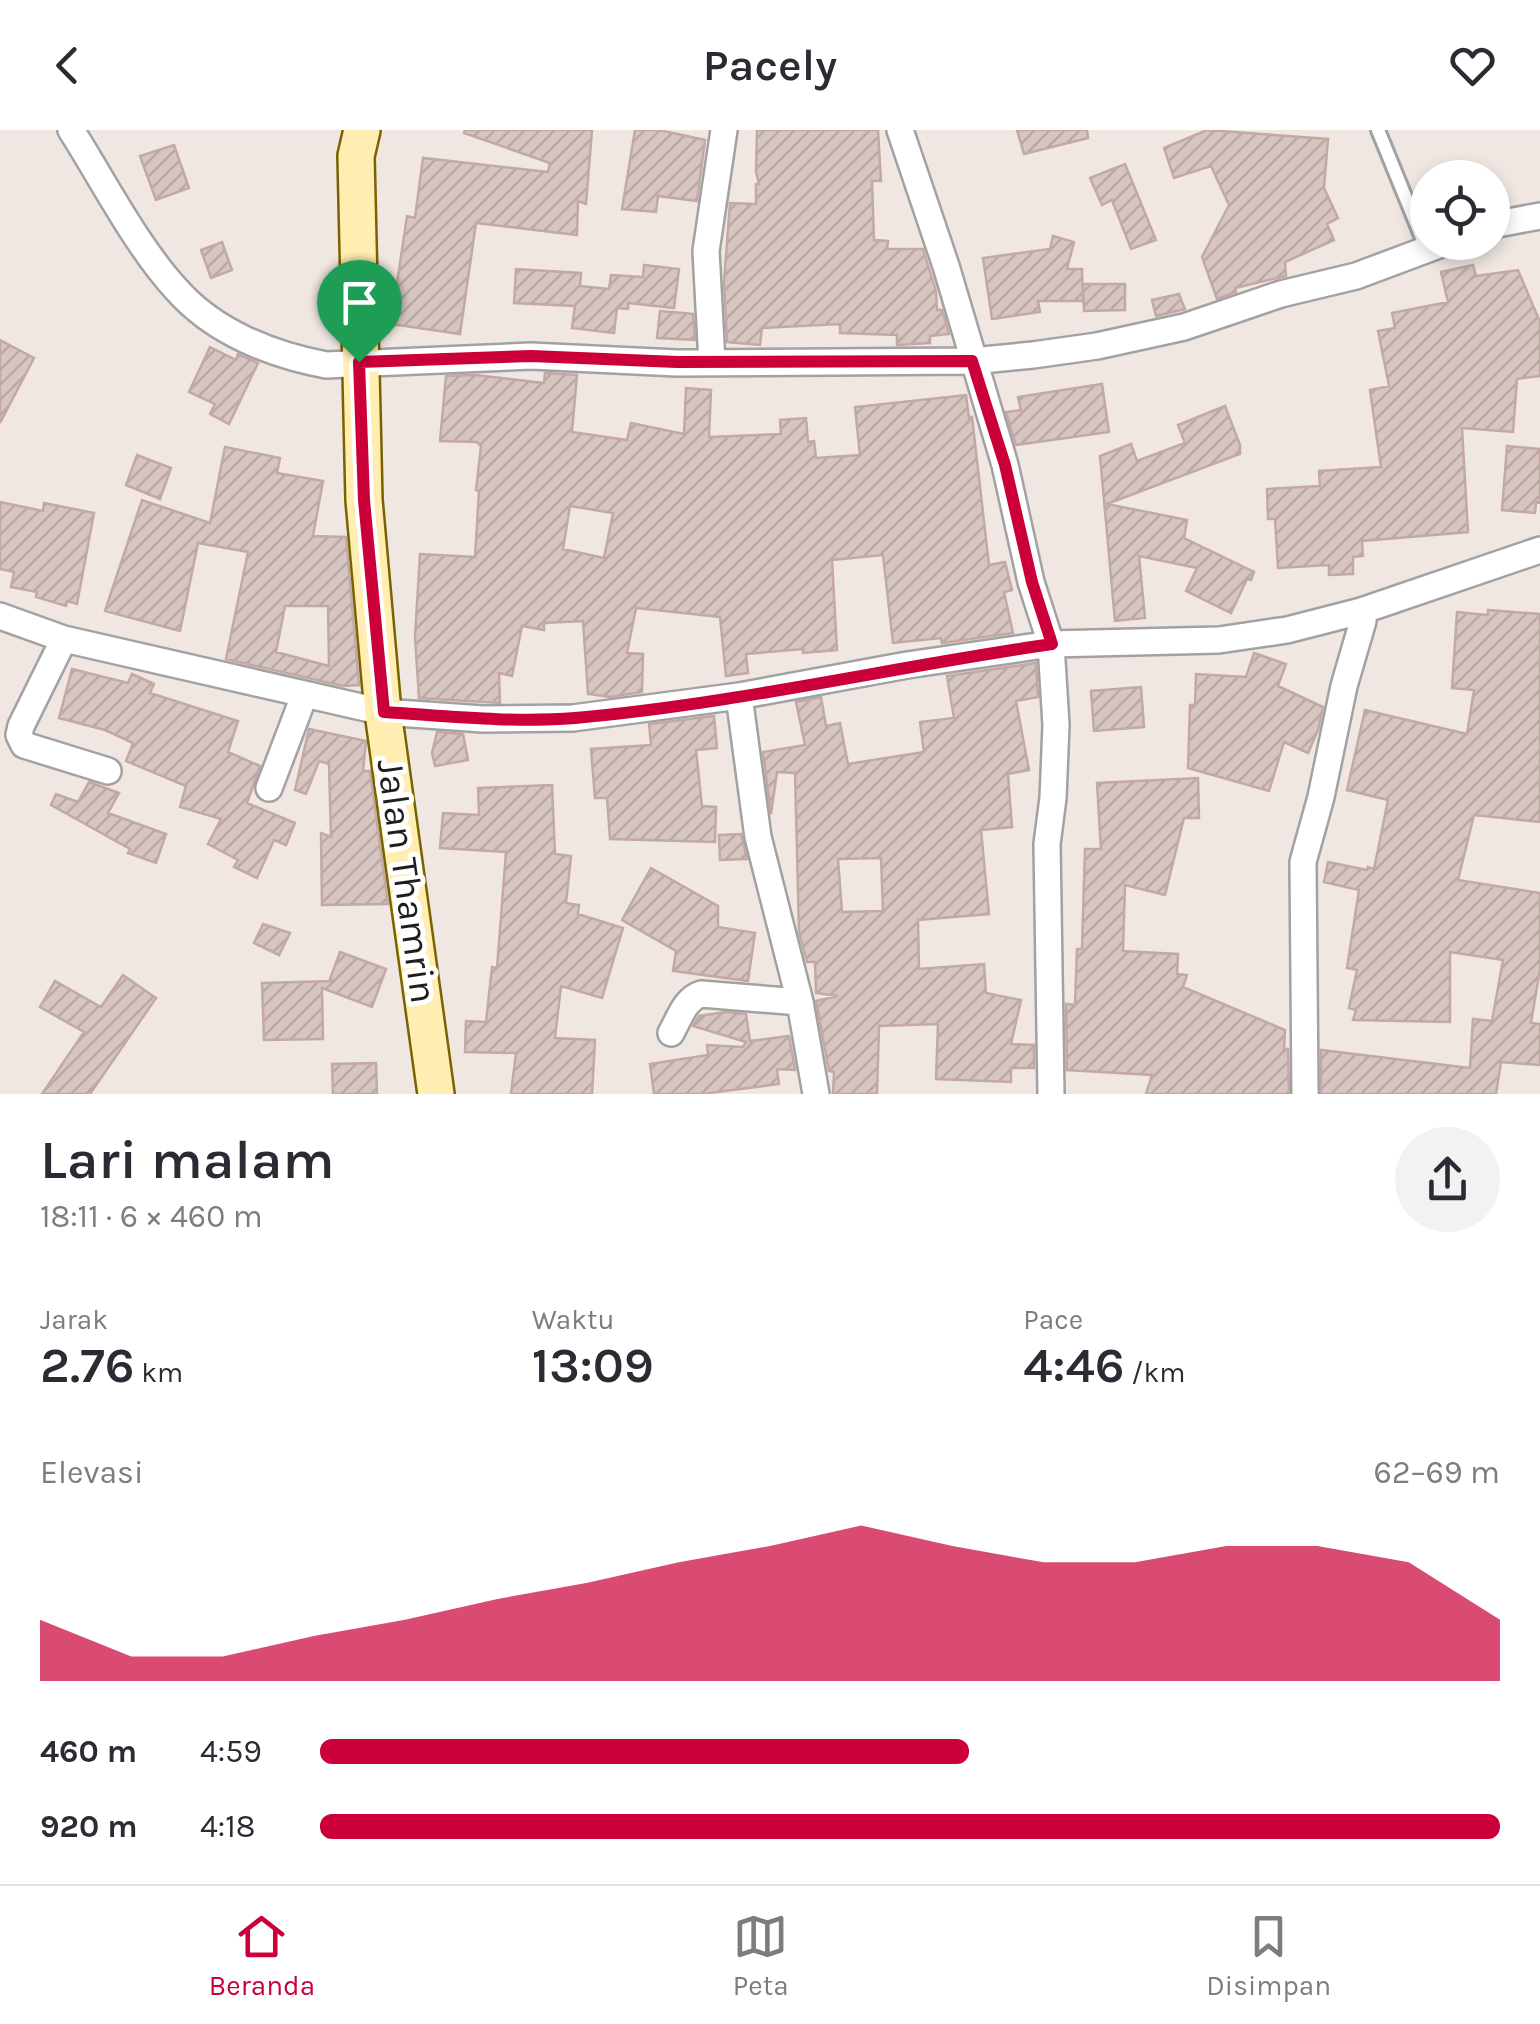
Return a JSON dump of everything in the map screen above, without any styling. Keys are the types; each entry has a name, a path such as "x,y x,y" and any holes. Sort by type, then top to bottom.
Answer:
{"main road":[{"name":"Jalan Thamrin","path":"362,130 356,156 364,500 384,712 436,1094"}],"street":[{"path":"71,130 178,292 207,316 255,343 296,359 326,365 531,356 712,362 972,361 1097,346 1184,327 1410,256"},
{"path":"712,362 706,251 724,130"},
{"path":"900,130 946,266 1005,465 1032,582 1052,644 1056,725 1047,844 1051,1094"},
{"path":"1510,222 1540,216"},
{"path":"0,616 64,639 384,712 483,719 573,718 739,696 907,665 1052,644 1220,640 1286,630 1361,611 1540,550"},
{"path":"1305,1094 1303,862 1363,622 1361,611"},
{"path":"64,639 19,736 24,745 108,771"},
{"path":"269,788 304,696"},
{"path":"739,696 758,836 800,1002 816,1094"},
{"path":"671,1033 684,1008 701,994 800,1002"}],"lane":[{"path":"1378,130 1410,193"}],"building":[{"path":"592,130 586,204 578,201 577,235 476,223 460,334 391,324 407,216 415,218 423,158 548,172 550,163 464,133"},
{"path":"635,130 659,130 705,140 697,201 658,196 656,212 622,209"},
{"path":"757,130 878,130 881,181 872,181 874,240 888,241 887,249 923,249 936,291 937,310 942,310 949,334 930,336 930,343 897,345 897,335 840,333 840,324 762,328 760,345 727,342 724,282 730,203 756,204"},
{"path":"1017,130 1087,130 1088,138 1024,154"},
{"path":"1207,130 1328,139 1324,188 1338,218 1327,224 1334,240 1285,262 1286,276 1235,288 1236,292 1217,299 1202,257 1229,205 1211,166 1174,178 1164,148"},
{"path":"174,145 189,188 156,200 140,156"},
{"path":"1125,164 1156,240 1131,249 1112,200 1102,205 1090,178"},
{"path":"1053,236 1074,242 1067,269 1082,269 1083,301 1038,301 1040,312 992,319 983,258 1050,249"},
{"path":"222,242 232,270 211,278 201,250"},
{"path":"644,265 679,269 674,308 628,303 628,309 617,308 614,333 572,328 575,306 514,303 516,269 581,273 580,286 609,289 611,275 643,277"},
{"path":"1473,265 1476,276 1518,270 1540,322 1540,376 1517,379 1513,432 1462,428 1468,532 1362,541 1363,556 1353,557 1353,574 1329,575 1329,565 1278,568 1275,519 1268,519 1267,489 1320,486 1319,471 1381,467 1370,390 1389,386 1378,331 1395,328 1392,313 1448,302 1441,272"},
{"path":"1083,284 1125,284 1125,310 1084,311"},
{"path":"1179,294 1185,309 1156,316 1152,300"},
{"path":"660,311 693,314 695,340 657,338"},
{"path":"0,340 34,358 0,423"},
{"path":"210,347 236,360 238,354 258,363 229,424 210,414 215,404 189,392"},
{"path":"545,373 577,375 572,432 627,440 631,423 684,434 686,388 711,390 709,437 781,434 780,420 806,418 808,442 814,441 816,458 860,455 855,407 966,395 989,565 1005,562 1012,590 1004,592 1013,633 942,643 941,638 893,643 883,555 832,560 837,650 746,654 748,673 726,676 720,617 636,608 627,653 643,654 642,692 610,697 588,694 583,621 544,623 544,630 522,626 512,676 499,673 500,703 419,698 415,637 420,554 475,557 481,446 477,442 440,441 446,376 476,375 544,383","holes":["570,506 613,513 604,558 563,549"]},
{"path":"1102,384 1109,432 1016,445 1006,412 1021,410 1018,397"},
{"path":"1225,406 1240,454 1107,504 1187,520 1184,538 1254,572 1251,580 1247,579 1231,613 1186,591 1197,568 1139,556 1145,618 1115,621 1100,456 1131,444 1137,461 1185,443 1178,425"},
{"path":"1507,446 1540,449 1540,503 1536,502 1535,513 1502,510"},
{"path":"225,447 280,458 277,473 323,481 313,536 346,537 359,685 343,686 226,659 248,552 198,543 180,631 105,611 142,500 210,523","holes":["285,606 328,606 329,666 276,652"]},
{"path":"137,455 171,468 160,499 126,485"},
{"path":"0,502 43,511 44,503 94,513 77,604 67,601 66,606 36,597 37,592 11,587 14,572 0,569"},
{"path":"1488,610 1540,614 1540,822 1474,815 1458,880 1540,893 1540,969 1531,1023 1540,1024 1540,1065 1501,1062 1496,1094 1321,1094 1321,1050 1470,1068 1473,1019 1492,1021 1503,960 1450,952 1450,1022 1353,1020 1356,1010 1349,1008 1357,970 1347,968 1359,890 1324,882 1328,862 1374,869 1388,800 1347,790 1365,710 1467,734 1474,690 1452,688 1457,612 1488,615"},
{"path":"1254,653 1286,664 1278,686 1323,707 1308,753 1284,742 1269,791 1188,768 1190,705 1195,705 1196,674 1246,677"},
{"path":"1036,663 1038,697 1016,701 1029,770 1008,774 1012,827 981,830 989,914 918,920 919,969 984,964 986,993 1021,1000 1011,1044 1034,1045 1034,1068 1011,1068 1011,1082 936,1079 938,1024 879,1026 877,1094 833,1094 834,1072 829,1071 816,1001 838,996 816,993 815,962 807,962 799,932 795,773 777,772 771,814 763,752 805,745 796,702 821,697 826,726 840,723 848,764 924,752 920,722 954,718 947,676","holes":["881,858 883,911 842,912 838,859"]},
{"path":"72,669 128,683 132,674 154,684 150,693 238,721 228,752 260,766 247,803 295,823 286,845 274,840 257,878 234,867 238,860 208,844 221,819 180,807 186,786 126,761 133,743 105,730 59,718"},
{"path":"1141,687 1144,727 1094,731 1091,691"},
{"path":"714,716 717,748 696,750 702,806 716,807 715,842 610,839 607,798 595,798 591,749 651,745 649,724"},
{"path":"309,729 366,741 363,771 370,771 388,904 322,905 321,833 331,837 329,764 319,761 306,794 295,790"},
{"path":"437,732 463,734 468,760 435,766 432,753"},
{"path":"1198,778 1199,818 1184,818 1165,895 1125,885 1123,951 1178,954 1177,974 1187,975 1183,987 1285,1030 1289,1094 1146,1094 1152,1075 1067,1070 1066,1004 1075,1005 1077,949 1082,949 1085,849 1101,849 1097,783"},
{"path":"89,782 119,793 108,813 166,834 156,863 128,853 130,849 51,805 56,794 78,802"},
{"path":"552,785 555,854 571,856 566,903 579,905 578,914 623,928 602,998 561,986 555,1038 595,1040 592,1094 511,1094 516,1053 465,1052 466,1021 486,1022 492,967 497,968 506,852 440,848 443,813 479,815 478,788"},
{"path":"741,834 747,859 720,860 719,835"},
{"path":"651,868 718,906 718,927 755,933 748,981 673,971 676,951 622,920"},
{"path":"263,924 290,933 279,955 254,943"},
{"path":"340,952 386,969 372,1007 322,988 323,1039 264,1040 262,983 334,981 330,979"},
{"path":"123,975 156,998 90,1094 42,1094 84,1032 40,1007 55,981 101,1007"},
{"path":"746,1014 750,1041 789,1036 795,1070 777,1069 779,1084 702,1094 654,1094 650,1064 708,1055 707,1045 743,1047 746,1042 693,1026 699,1016"},
{"path":"376,1063 377,1094 333,1094 332,1064"}],"route":[{"path":"531,356 677,362 972,361 1005,465 1032,582 1052,644 907,665 739,696 573,718 483,719 384,712 364,500 359,362 531,356"}]}
